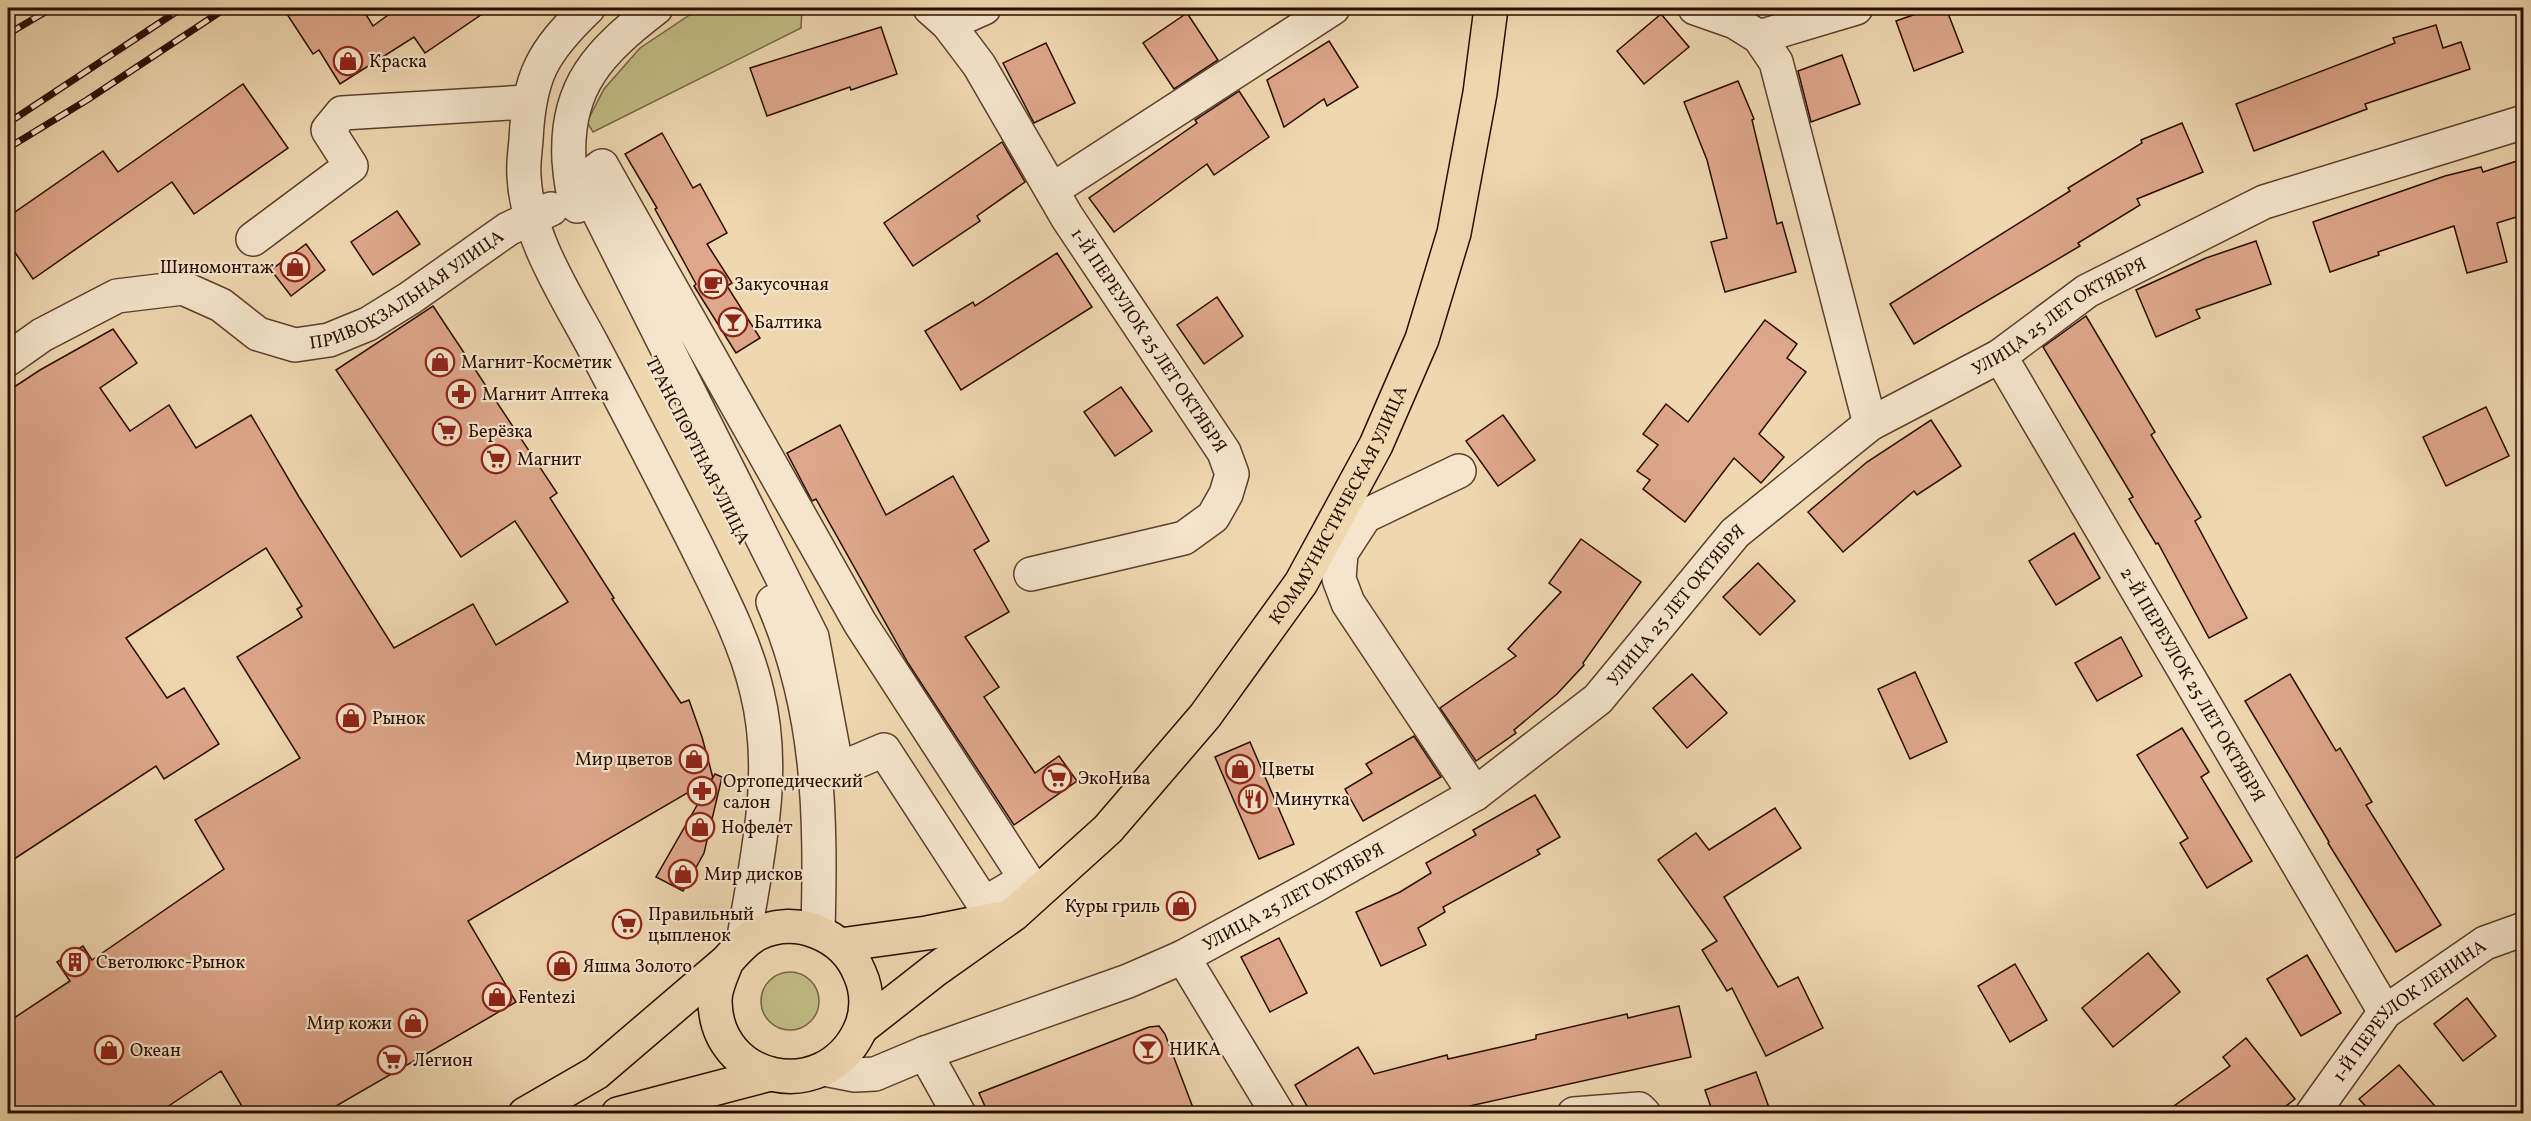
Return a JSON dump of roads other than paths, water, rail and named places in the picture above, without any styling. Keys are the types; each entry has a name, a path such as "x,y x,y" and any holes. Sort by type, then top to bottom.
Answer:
{"main road":[{"name":"КОММУНИСТИЧЕСКАЯ УЛИЦА","path":"861,1028 935,970 1014,914 1108,829 1205,716 1300,584 1376,445 1422,339 1454,233 1480,93 1491,8"},
{"name":"КОММУНИСТИЧЕСКАЯ УЛИЦА","path":"829,938 927,933 1014,914"},
{"path":"525,1113 596,1073 735,952 771,929 803,927 829,938 852,958 865,992 866,1010 861,1028 846,1052 824,1070 797,1077 770,1074 752,1066 736,1054 724,1037 717,1019 715,999 719,980 735,952"},
{"path":"618,1113 770,1074"}],"street":[{"path":"588,8 559,38 537,72 527,102 524,176 532,217 552,269 654,461 714,582 740,641 757,692 766,742 767,791 735,952"},
{"name":"ТРАНСПОРТНАЯ УЛИЦА","path":"656,8 593,66 579,89 572,112 568,140 594,250 694,440 756,563 783,624 801,680 818,794 829,938"},
{"path":"939,16 984,8"},
{"path":"1052,190 1333,8"},
{"path":"1695,8 1735,22 1759,37 1776,62 1870,424"},
{"path":"1759,37 1856,8"},
{"name":"1-Й ПЕРЕУЛОК 25 ЛЕТ ОКТЯБРЯ","path":"939,16 979,64 1067,217 1224,452 1232,474 1226,494 1213,518 1184,538 1031,574"},
{"path":"253,239 351,166 328,130 342,113 527,102"},
{"name":"УЛИЦА 25 ЛЕТ ОКТЯБРЯ","path":"824,1070 855,1075 875,1074 924,1053 1128,981 1183,957 1316,885 1475,794 1598,699 1736,533 1870,424 2001,356 2087,291 2265,202 2523,122"},
{"name":"ПРИВОКЗАЛЬНАЯ УЛИЦА","path":"8,358 42,335 117,296 183,288 221,305 258,334 295,345 329,340 368,324 410,298 508,229 579,190 602,166 860,624 1026,879 984,904 884,750 837,770 812,637 579,190"},
{"name":"2-Й ПЕРЕУЛОК 25 ЛЕТ ОКТЯБРЯ","path":"2001,356 2385,1012"},
{"path":"1459,471 1365,516 1341,553 1339,579 1348,603 1475,794"},
{"name":"1-Й ПЕРЕУЛОК ЛЕНИНА","path":"2312,1113 2385,1012 2484,943 2523,929"},
{"path":"1183,957 1278,1113"},
{"path":"924,1053 959,1113"},
{"path":"1574,1113 1640,1109 1644,1113"}],"railway":[{"path":"8,34 52,8"},
{"path":"8,123 182,8"},
{"path":"8,148 87,100 226,8"}],"place":[{"name":"Краска","path":"348,61"},
{"name":"Шиномонтаж","path":"295,267"},
{"name":"Закусочная","path":"713,284"},
{"name":"Балтика","path":"733,322"},
{"name":"Магнит-Косметик","path":"440,362"},
{"name":"Магнит Аптека","path":"461,394"},
{"name":"Берёзка","path":"447,431"},
{"name":"Магнит","path":"496,459"},
{"name":"Рынок","path":"351,718"},
{"name":"Мир цветов","path":"694,759"},
{"name":"Цветы","path":"1240,769"},
{"name":"ЭкоНива","path":"1057,778"},
{"name":"Ортопедический салон","path":"702,791"},
{"name":"Минутка","path":"1253,799"},
{"name":"Нофелет","path":"700,827"},
{"name":"Мир дисков","path":"683,874"},
{"name":"Куры гриль","path":"1181,906"},
{"name":"Правильный цыпленок","path":"627,924"},
{"name":"Светолюкс-Рынок","path":"75,962"},
{"name":"Яшма Золото","path":"562,966"},
{"name":"Fentezi","path":"497,997"},
{"name":"Мир кожи","path":"413,1023"},
{"name":"НИКА","path":"1148,1049"},
{"name":"Океан","path":"109,1050"},
{"name":"Легион","path":"392,1060"}]}
